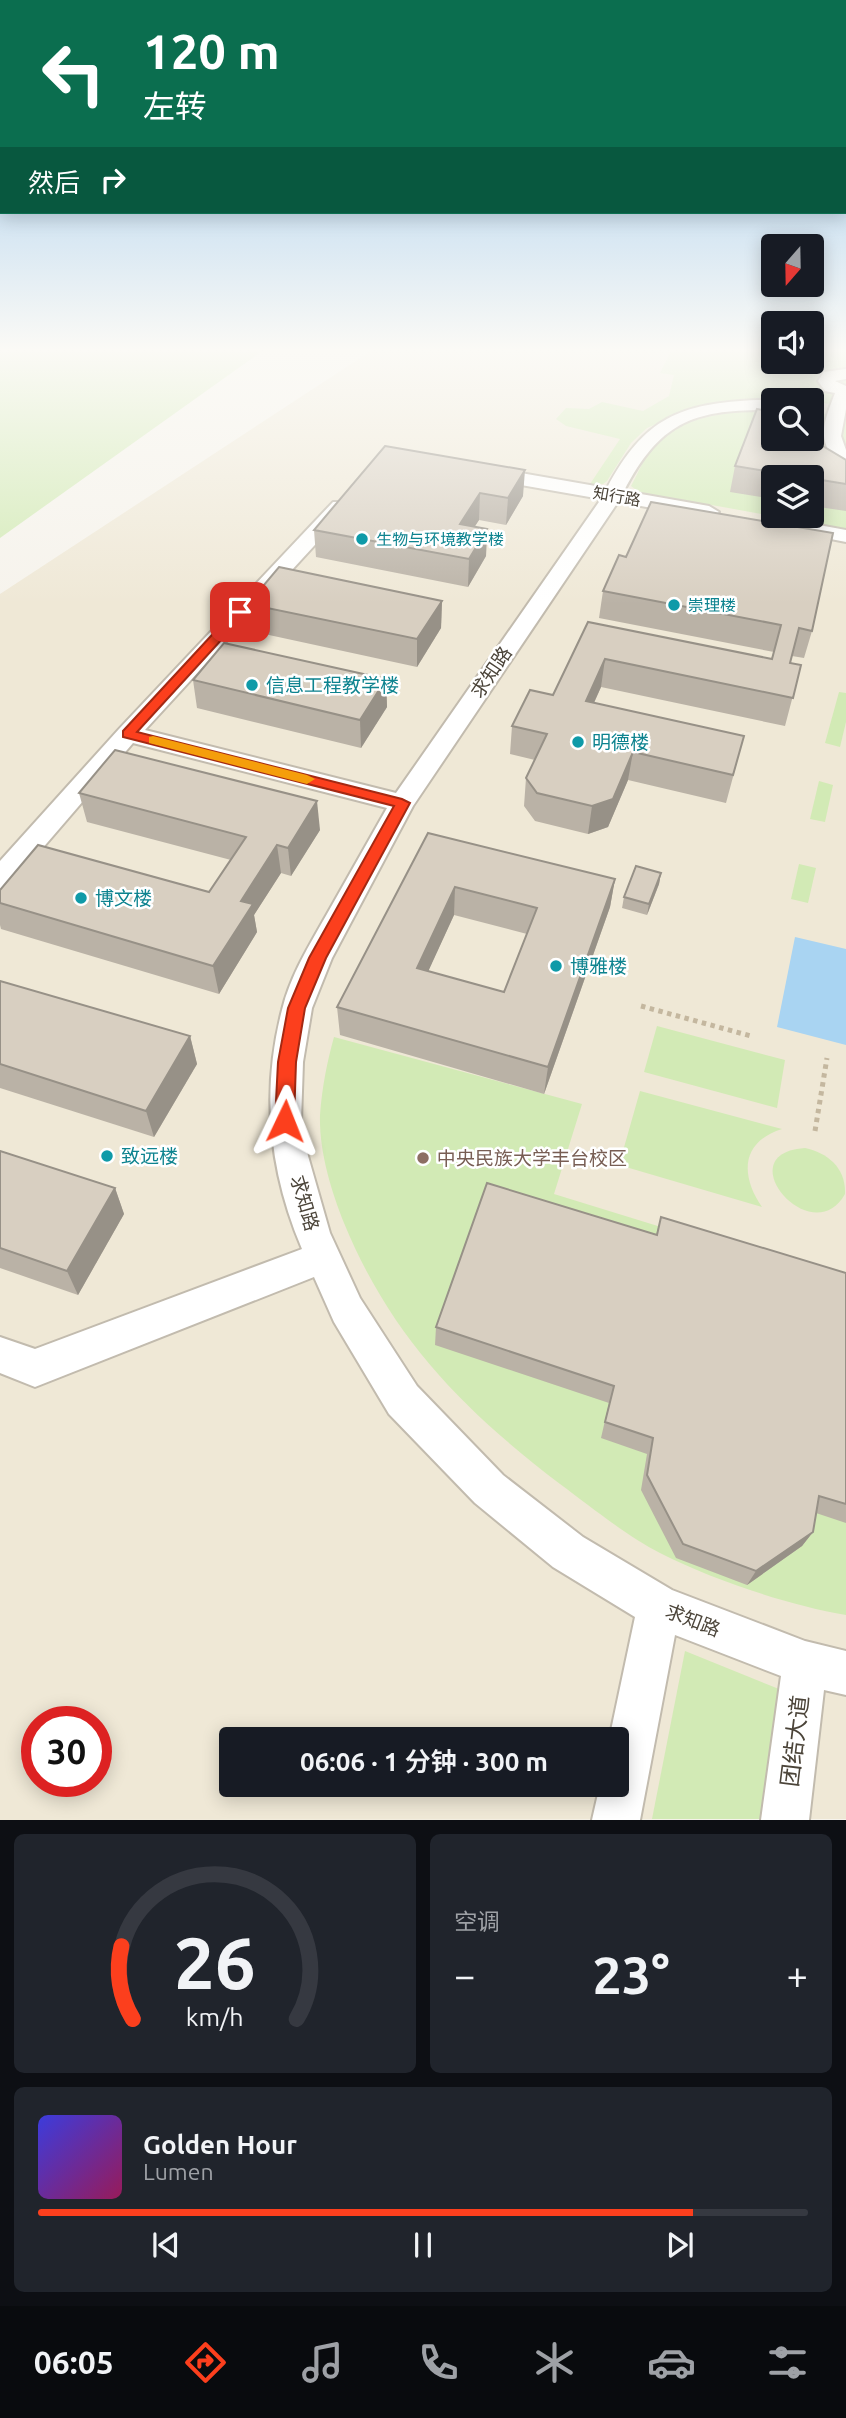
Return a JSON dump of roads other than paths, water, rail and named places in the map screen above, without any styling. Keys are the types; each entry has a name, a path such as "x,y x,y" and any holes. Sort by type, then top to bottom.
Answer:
{"street":[{"name":"求知路","path":"654,434 636,453 613,495 402,803 317,958 297,1008 287,1062 285,1121 313,1233 347,1310 403,1400 489,1489 568,1552 659,1607 825,1668"},
{"path":"830,434 836,452 846,462"},
{"name":"知行路","path":"467,469 722,514"},
{"path":"0,879 28,844 128,734 351,494"},
{"path":"800,528 846,536"},
{"path":"128,734 402,803"},
{"path":"0,1355 35,1368 323,1257"},
{"path":"616,1819 659,1607"},
{"name":"团结大道","path":"785,1819 825,1668"}],"water":[{"path":"795,937 846,949 846,1045 777,1027"}],"place":[{"name":"生物与环境教学楼","path":"362,539"},
{"name":"崇理楼","path":"674,605"},
{"name":"信息工程教学楼","path":"252,685"},
{"name":"明德楼","path":"578,742"},
{"name":"博文楼","path":"81,898"},
{"name":"博雅楼","path":"556,966"},
{"name":"致远楼","path":"107,1156"},
{"name":"中央民族大学丰台校区","path":"423,1158"}]}
